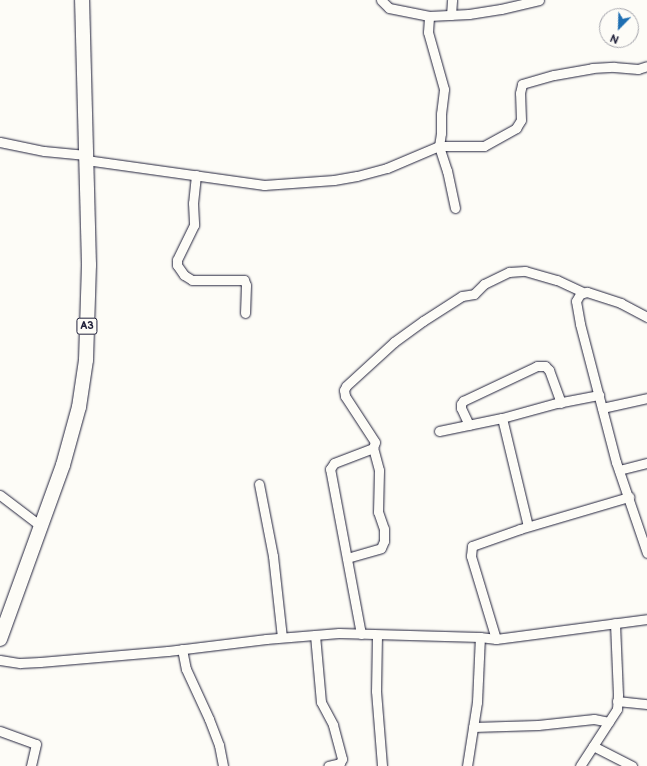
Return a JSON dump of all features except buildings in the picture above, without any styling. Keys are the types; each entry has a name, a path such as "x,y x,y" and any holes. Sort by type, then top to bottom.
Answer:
{"highway":[{"name":"A3","path":"0,639 42,527 63,465 79,407 86,360 88,265 82,0"}],"street":[{"path":"381,0 389,8 429,16 501,9 539,0"},
{"path":"451,15 452,0"},
{"path":"429,16 428,32 444,89 439,146 448,171 455,208"},
{"path":"0,142 44,151 196,176 264,184 334,180 387,168 439,146 484,146 516,128 521,120 520,89 524,82 592,68 614,67 638,69 647,66"},
{"path":"196,176 193,203 194,225 177,260 177,265 184,275 192,280 244,280 246,285 245,312"},
{"path":"347,558 381,548 384,541 384,529 378,512 379,470 373,448 375,442 345,396 344,390 346,386 394,342 462,296 474,294 484,284 509,272 525,271 557,280 575,288 581,295 622,303 647,317"},
{"path":"581,295 577,308 580,324 619,470 645,541 647,553"},
{"path":"469,425 461,408 461,404 463,402 537,366 545,366 549,370 561,403"},
{"path":"439,431 599,395"},
{"path":"602,408 647,398"},
{"path":"502,418 528,526"},
{"path":"361,634 330,469 334,463 373,448"},
{"path":"619,470 647,463"},
{"path":"259,484 272,556 282,637"},
{"path":"0,496 42,527"},
{"path":"496,639 470,552 472,546 482,541 528,526 629,497"},
{"path":"0,660 20,663 182,649 282,637 315,635 361,634 480,637 496,639 647,619"},
{"path":"580,766 605,723 617,709 615,623"},
{"path":"315,635 321,702 332,725 342,759 340,763 328,766"},
{"path":"377,635 376,691 382,766"},
{"path":"467,766 475,714 480,637"},
{"path":"182,649 186,669 209,718 219,745 223,766"},
{"path":"618,701 647,704"},
{"path":"475,714 492,727"},
{"path":"473,727 538,725 590,719 605,723"},
{"path":"0,731 36,744 31,766"},
{"path":"593,746 632,766"}]}
